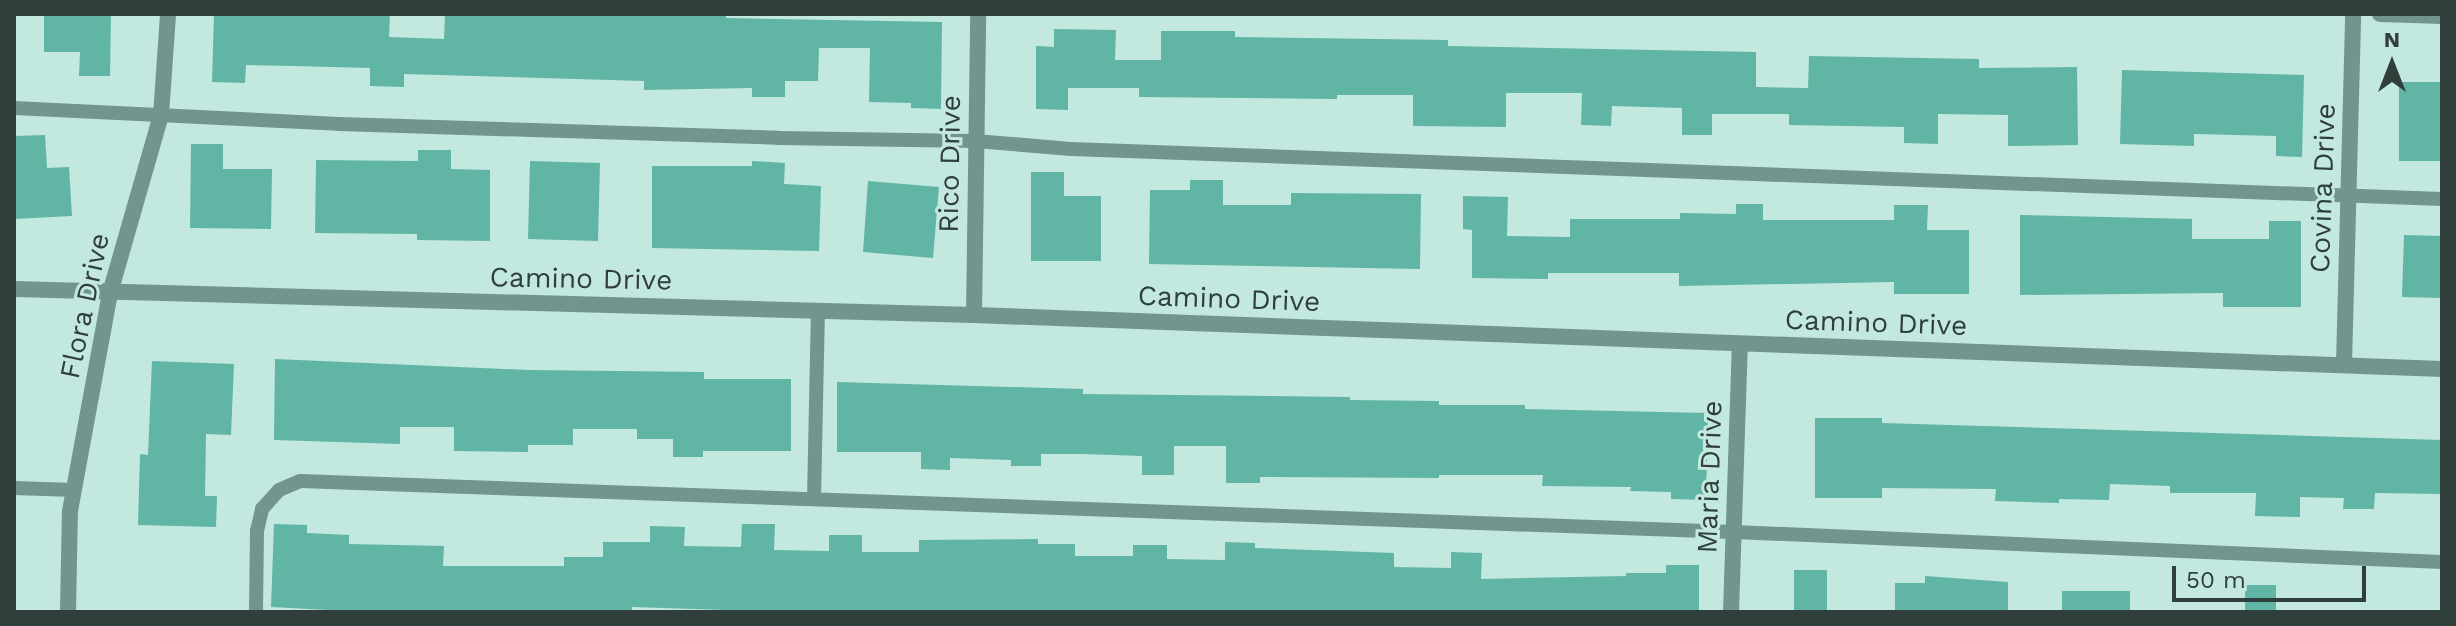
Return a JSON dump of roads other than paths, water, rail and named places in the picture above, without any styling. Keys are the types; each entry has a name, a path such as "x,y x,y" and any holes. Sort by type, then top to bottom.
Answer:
{"street":[{"name":"Flora Drive","path":"68,612 70,511 110,293 161,115 168,14"},
{"name":"Rico Drive","path":"974,315 978,14"},
{"name":"Covina Drive","path":"2344,364 2353,14"},
{"path":"2380,14 2442,16"},
{"name":"Camino Drive","path":"14,289 974,315 2442,369"},
{"name":"Maria Drive","path":"1731,612 1740,345"}],"lane":[{"path":"14,108 778,138 976,141 1071,149 2348,193 2442,199"},
{"path":"814,499 818,311"},
{"path":"256,612 257,531 262,509 279,490 300,481 1734,532 2442,562"},
{"path":"14,488 74,490"}]}
